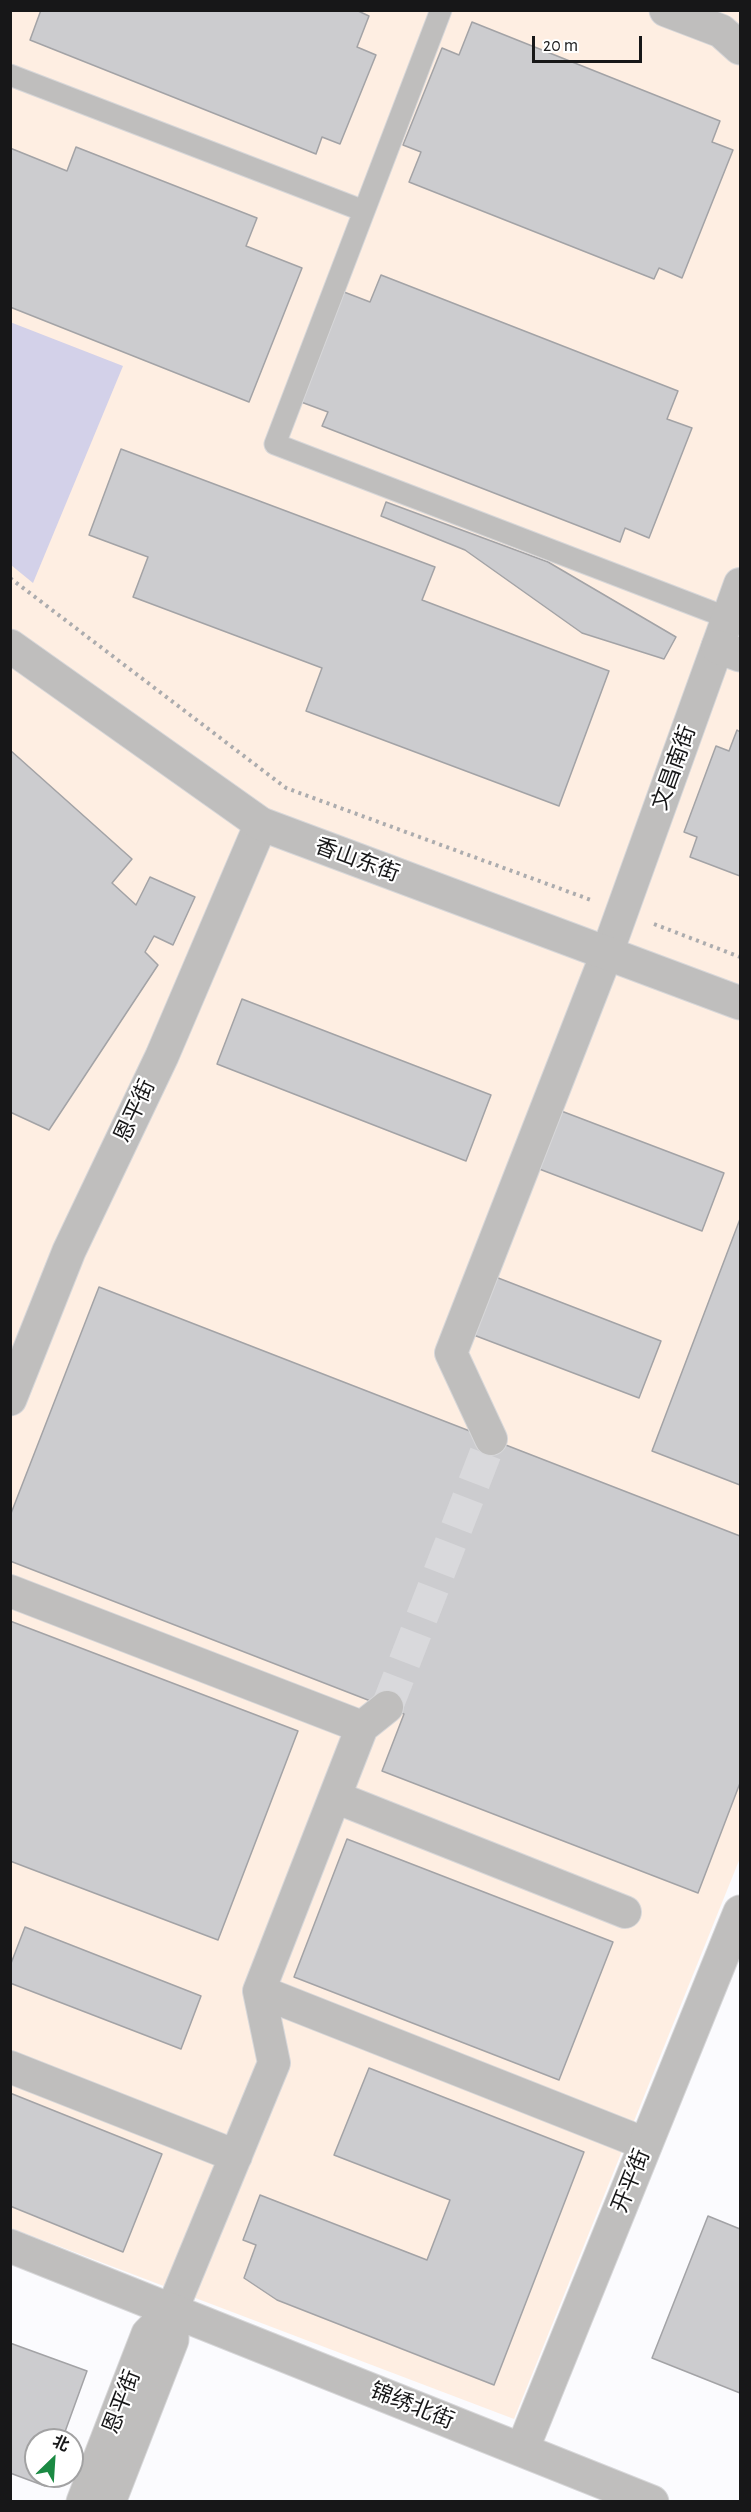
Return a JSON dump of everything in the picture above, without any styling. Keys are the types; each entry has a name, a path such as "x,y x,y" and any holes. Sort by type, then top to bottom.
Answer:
{"street":[{"path":"666,10 721,32 741,48"},
{"name":"文昌南街","path":"491,1439 451,1353 621,912 729,640 741,584"},
{"name":"香山东街","path":"10,646 261,824 741,1003"},
{"name":"恩平街","path":"10,1399 69,1251 162,1056 261,824"},
{"path":"10,1591 362,1727"},
{"path":"10,2246 172,2310 274,2063 259,1991 362,1727 387,1707"},
{"path":"335,1797 625,1912"},
{"name":"开平街","path":"522,2450 741,1912"},
{"path":"259,1991 646,2144"},
{"path":"10,2067 236,2156"},
{"name":"恩平街","path":"83,2502 148,2334 172,2310"},
{"name":"恩平街","path":"109,2502 172,2340 172,2310"},
{"name":"锦绣北街","path":"172,2310 652,2502"}],"lane":[{"path":"441,10 275,444 729,640"},
{"path":"10,75 364,211"}],"path":[{"path":"10,578 286,788 741,957"}],"shaded area":[{"path":"10,11 740,11 740,1858 514,2419 11,2228"},
{"path":"10,322 123,366 33,583 11,565"}],"building":[{"path":"41,10 356,10 369,16 357,47 376,55 340,144 322,137 316,154 30,40"},
{"path":"472,22 720,121 712,142 733,150 682,278 659,268 654,279 409,182 421,152 403,145 442,48 459,55"},
{"path":"76,147 257,218 246,246 302,268 249,402 10,307 10,148 67,171"},
{"path":"381,275 678,391 667,419 692,428 649,538 625,528 620,542 322,426 328,412 301,402 344,292 370,302"},
{"path":"121,449 435,567 422,600 609,671 559,806 306,711 322,668 133,597 148,557 89,535"},
{"path":"386,502 548,562 676,637 664,659 582,633 465,550 381,516"},
{"path":"737,730 740,732 740,876 690,857 697,837 684,832 716,746 729,751"},
{"path":"10,750 132,859 112,883 136,905 150,877 195,897 173,945 154,936 145,952 158,965 49,1130 10,1112"},
{"path":"242,999 491,1095 466,1161 217,1064"},
{"path":"556,1109 724,1173 702,1231 534,1167"},
{"path":"740,1219 740,1485 652,1451"},
{"path":"493,1276 661,1341 639,1398 471,1334"},
{"path":"99,1287 740,1536 740,1783 698,1893 382,1771 404,1714 10,1561 10,1516"},
{"path":"10,1621 298,1731 218,1940 10,1861"},
{"path":"347,1839 613,1942 559,2080 294,1977"},
{"path":"25,1927 201,1996 181,2049 10,1983 10,1966"},
{"path":"369,2068 584,2152 494,2385 277,2300 244,2278 256,2245 243,2240 260,2195 427,2260 450,2200 334,2155"},
{"path":"10,2093 162,2154 123,2252 10,2206"},
{"path":"708,2216 740,2229 740,2393 652,2358"},
{"path":"10,2343 87,2371 66,2428 24,2428 24,2478 10,2473"}],"tunnel":[{"path":"387,1707 491,1439"}]}
